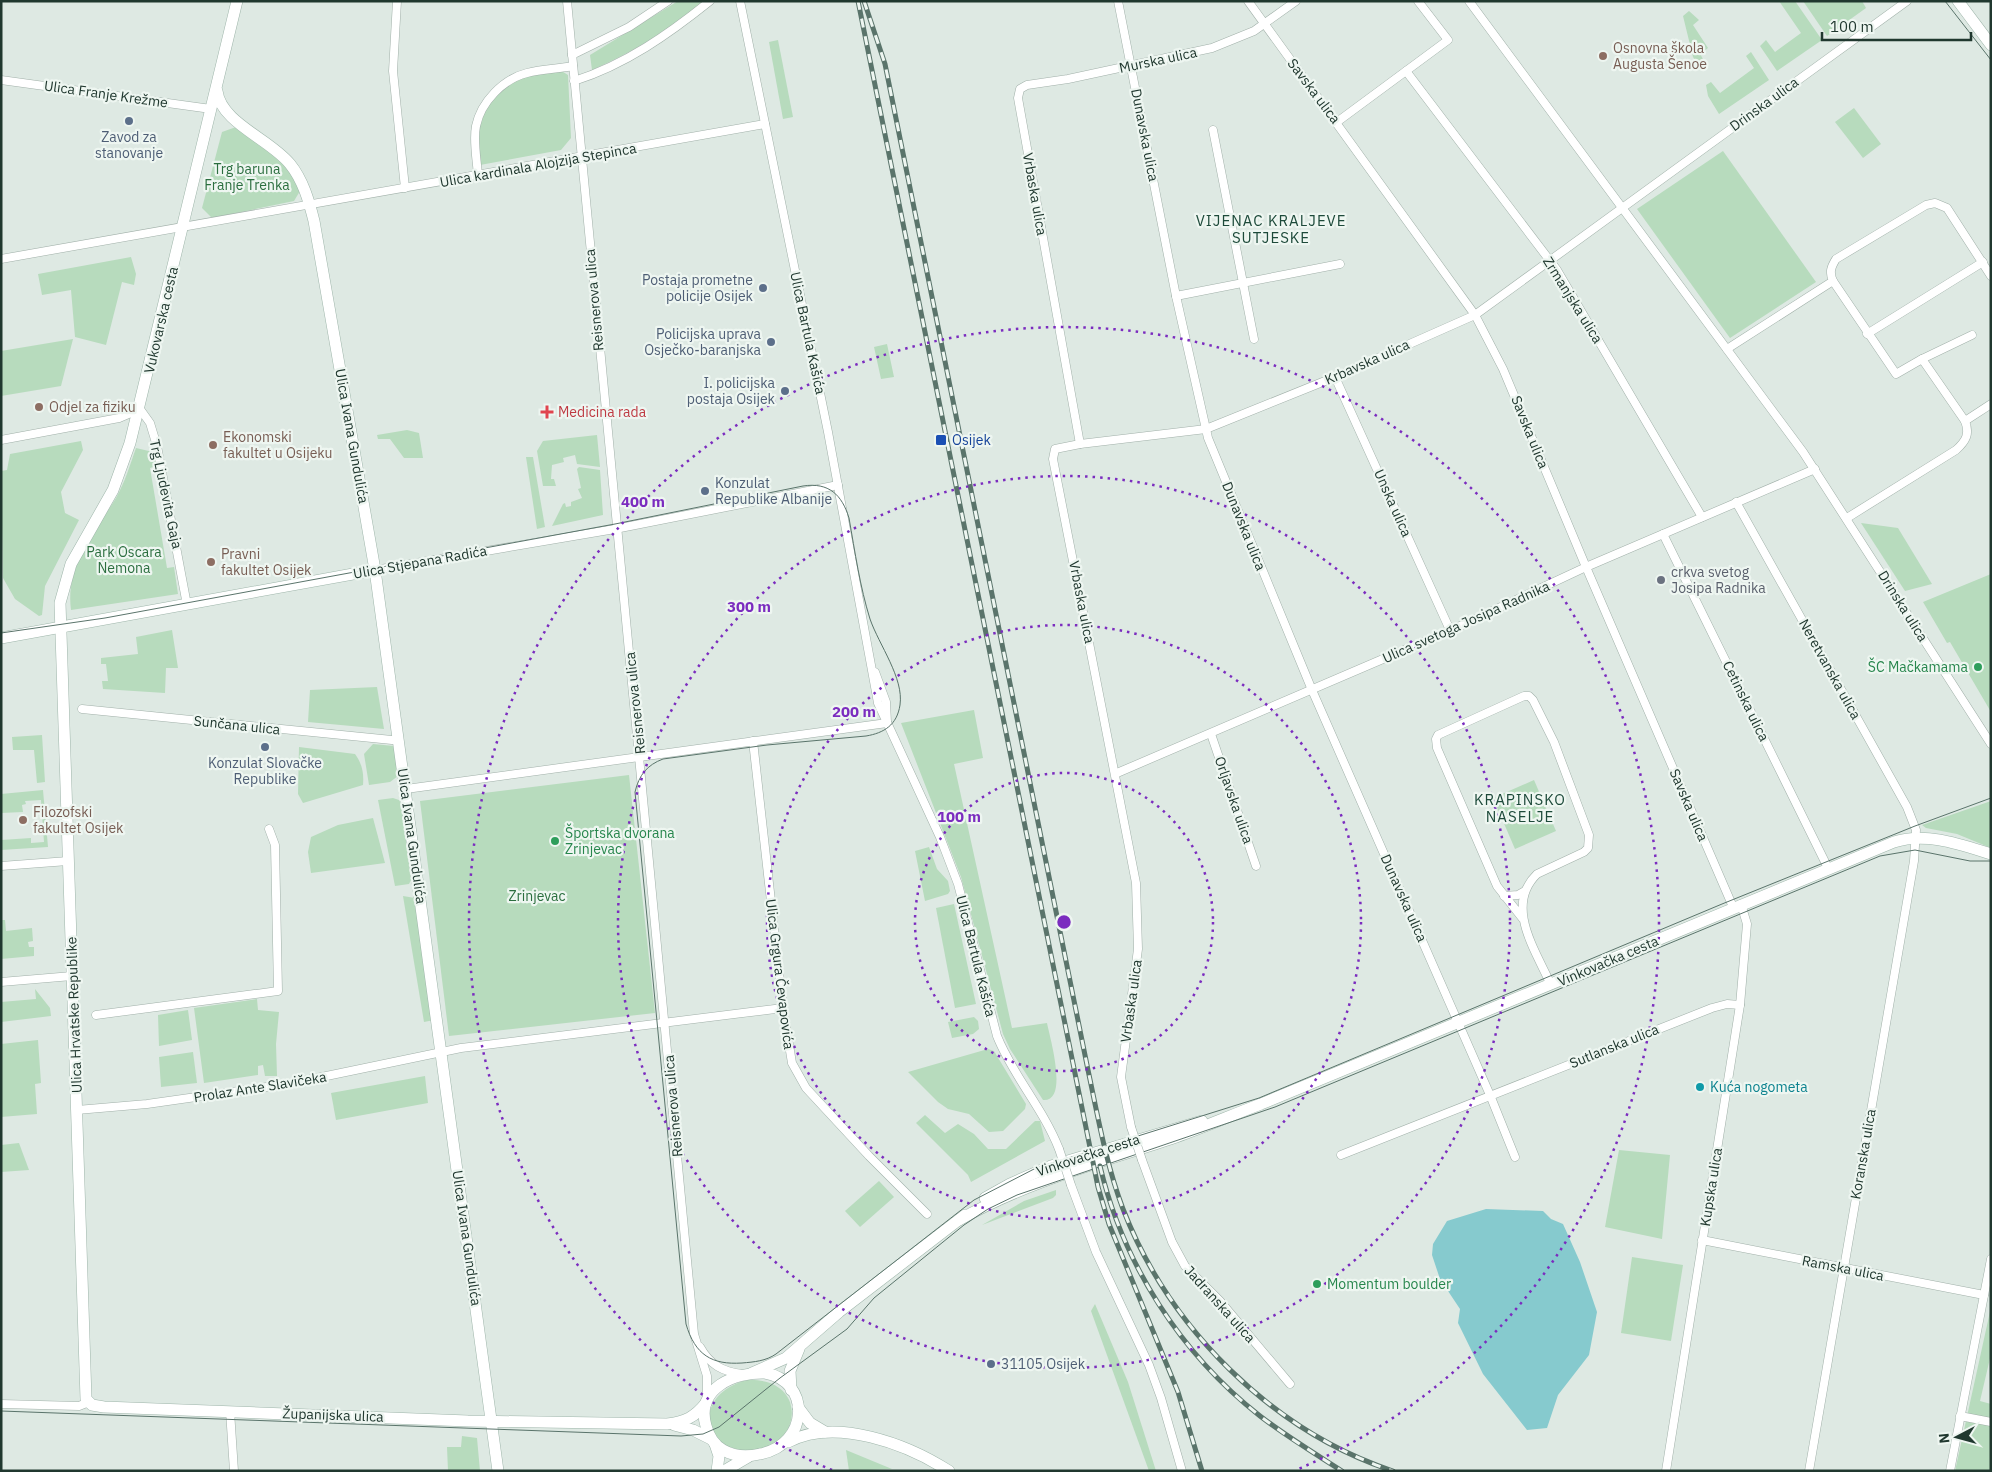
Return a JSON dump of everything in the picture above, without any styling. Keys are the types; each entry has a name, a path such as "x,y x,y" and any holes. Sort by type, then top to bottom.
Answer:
{"main road":[{"name":"Vukovarska cesta","path":"60,627 60,603 66,576 76,553 106,504 121,472 140,408 237,1"},
{"path":"1958,1 1991,45"},
{"name":"Ulica Ivana Gundulića","path":"216,85 221,107 290,163 301,182 310,205 375,570 498,1471"},
{"name":"Ulica Stjepana Radića","path":"1,638 375,570"},
{"name":"Ulica Hrvatske Republike","path":"60,627 85,1390 89,1402"},
{"name":"Vinkovačka cesta","path":"749,1374 780,1362 959,1220 988,1203 1040,1181 1176,1137 1551,985 1894,842 1916,838 1943,840 1991,854"},
{"path":"800,1345 790,1371 791,1390 798,1407 810,1423 825,1432"},
{"path":"717,1471 719,1456 705,1422 706,1402 719,1385 749,1374 766,1373 777,1376 791,1390"},
{"name":"Županijska ulica","path":"89,1402 104,1407 492,1422 667,1424 693,1430 713,1442"},
{"name":"Županijska ulica","path":"667,1424 688,1419 697,1414 706,1402"},
{"path":"784,1444 797,1425 798,1407"},
{"path":"724,1471 749,1456 771,1451 800,1436 825,1432 882,1440 928,1458 950,1471"},
{"path":"713,1442 733,1454 749,1456"}],"street":[{"path":"396,1 393,71 405,188"},
{"name":"Reisnerova ulica","path":"567,1 616,529 641,758 694,1334 707,1376 706,1402"},
{"path":"572,55 629,27 668,1"},
{"path":"574,81 642,50 668,34 710,1"},
{"name":"Ulica Bartula Kašića","path":"740,1 838,485 878,703 937,828 953,869 997,1036 1010,1065 1048,1124 1059,1149 1101,1262 1149,1365 1161,1398 1182,1471"},
{"name":"Dunavska ulica","path":"1118,1 1176,296 1206,429 1312,690 1458,1023"},
{"name":"Savska ulica","path":"1248,1 1475,315 1503,369 1586,568 1737,906"},
{"name":"Murska ulica","path":"1018,98 1020,89 1027,84 1131,66 1212,48 1254,31 1296,1"},
{"path":"1337,122 1448,40 1418,1"},
{"name":"Drinska ulica","path":"1469,1 1815,469 1991,744"},
{"name":"Drinska ulica","path":"1622,207 1907,1"},
{"path":"478,176 476,126 486,104 500,86 510,78 527,73 573,66"},
{"name":"Zrmanjska ulica","path":"1406,71 1561,276 1702,517"},
{"name":"Ulica Franje Krežme","path":"1,80 211,109"},
{"name":"Vrbaska ulica","path":"1018,98 1080,444 1058,448 1053,455 1117,773 1136,883 1138,949 1121,1077 1131,1127 1142,1160"},
{"name":"Ulica kardinala Alojzija Stepinca","path":"310,205 765,124"},
{"path":"1213,130 1241,283 1254,339"},
{"path":"1972,335 1896,374 1832,280 1830,274 1831,266 1836,259 1926,205 1935,203 1947,208 1991,276"},
{"path":"1,259 310,205"},
{"name":"Krbavska ulica","path":"1080,444 1206,429 1335,377 1475,315 1551,262 1622,207"},
{"path":"1867,334 1982,262"},
{"path":"1176,296 1340,264"},
{"path":"1727,349 1832,280"},
{"path":"1847,518 1956,450 1967,439 1965,421 1922,359"},
{"name":"Unska ulica","path":"1335,377 1450,630"},
{"path":"1965,421 1991,404"},
{"path":"1,440 119,418 140,408"},
{"name":"Trg Ljudevita Gaja","path":"140,408 150,423 157,446 187,605"},
{"name":"Ulica svetoga Josipa Radnika","path":"1117,773 1450,630 1663,534 1815,469"},
{"name":"Ulica Stjepana Radića","path":"375,570 616,529 838,485"},
{"name":"Neretvanska ulica","path":"1736,502 1907,807 1915,826 1916,838"},
{"name":"Cetinska ulica","path":"1663,534 1828,868"},
{"path":"1523,919 1497,886 1437,748 1436,739 1438,735 1524,696 1529,696 1554,742 1589,835 1588,848 1584,852 1537,874 1525,891 1521,904 1523,919 1551,985"},
{"name":"Sunčana ulica","path":"82,709 392,740"},
{"path":"406,789 887,723"},
{"name":"Orljavska ulica","path":"1211,734 1256,866"},
{"name":"Ulica Grgura Čevapovića","path":"753,741 783,1008 792,1063 806,1088 869,1156 928,1214"},
{"name":"Ulica Hrvatske Republike","path":"96,1015 278,991 275,844 269,829"},
{"name":"Koranska ulica","path":"1809,1471 1916,838"},
{"path":"1,866 68,861"},
{"path":"1504,896 1518,895 1525,891"},
{"name":"Kupska ulica","path":"1666,1471 1740,1005 1747,924 1737,906"},
{"path":"1,982 72,976"},
{"name":"Sutlanska ulica","path":"1342,1155 1712,1008 1727,1004 1740,1005"},
{"path":"441,1051 665,1021 783,1008"},
{"path":"1458,1023 1516,1157"},
{"name":"Prolaz Ante Slavičeka","path":"77,1110 146,1104 288,1084 441,1051"},
{"name":"Jadranska ulica","path":"1142,1160 1172,1242 1185,1266 1220,1301 1290,1384"},
{"name":"Ramska ulica","path":"1702,1240 1984,1295"},
{"path":"1950,1471 1991,1259"},
{"path":"694,1334 705,1356 714,1365 727,1372 749,1374"},
{"name":"Županijska ulica","path":"1,1404 79,1406 89,1402"},
{"path":"230,1411 234,1471"},
{"path":"1960,1416 1991,1422"}],"green space":[{"path":"678,1 704,1 650,40 592,70 590,55"},
{"path":"1779,1 1795,1 1822,40 1777,71 1760,46 1766,40 1775,52 1801,33"},
{"path":"1803,1 1862,1 1866,8 1827,36"},
{"path":"1689,11 1699,20 1693,25 1708,48 1700,54 1703,59 1697,63 1693,57 1683,16"},
{"path":"778,40 793,117 783,119 769,42"},
{"path":"1751,52 1769,80 1719,114 1708,96 1706,85 1711,82 1720,93 1754,68 1746,56"},
{"path":"560,70 568,75 571,138 561,150 480,165 479,128 492,100 508,85 525,76"},
{"path":"1854,108 1881,144 1863,158 1835,122"},
{"name":"Trg baruna Franje Trenka","path":"236,127 286,165 300,191 294,201 212,218 202,208 222,132"},
{"path":"1723,151 1816,282 1730,338 1637,209"},
{"path":"131,257 136,274 134,285 122,282 106,345 75,337 71,290 42,295 38,274"},
{"path":"73,339 61,386 1,396 1,351"},
{"path":"887,344 894,377 881,379 874,347"},
{"path":"407,430 419,433 423,458 404,458 390,439 378,439 377,435"},
{"path":"597,435 600,467 577,464 575,455 563,458 564,462 552,465 551,479 554,479 556,486 543,486 537,451 543,441"},
{"path":"81,441 83,450 61,492 65,513 79,520 45,586 42,615 39,616 15,599 3,578 1,471 7,470 10,454"},
{"name":"Park Oscara Nemona","path":"136,448 153,452 156,466 150,468 167,568 174,567 178,594 71,610 70,594 77,565 91,537 116,498"},
{"path":"526,457 533,457 545,527 537,529"},
{"path":"579,467 600,470 603,515 552,526 563,504 565,503 566,507 571,506 571,502 582,498 578,489 581,488 577,469"},
{"path":"1861,523 1898,528 1932,584 1905,591"},
{"name":"ŠC Mačkamama","path":"1991,574 1991,712 1950,642 1947,643 1923,602"},
{"path":"172,630 178,668 166,668 165,693 103,689 102,681 108,681 106,664 101,664 101,658 138,654 136,637"},
{"path":"377,687 384,729 308,722 310,690"},
{"path":"974,710 983,758 954,764 1012,1028 1047,1023 1054,1054 1056,1080 1055,1091 1051,1098 1043,1100 1010,1049 1003,1034 961,877 901,723"},
{"path":"42,735 45,782 37,783 34,750 13,750 12,737"},
{"path":"373,744 394,746 398,776 390,782 369,785 364,754"},
{"path":"299,747 355,754 362,768 363,785 303,803 298,794"},
{"name":"Zrinjevac","path":"629,775 655,1013 449,1036 420,801"},
{"path":"1534,780 1556,831 1515,849 1493,798"},
{"path":"43,790 48,847 1,850 1,840 31,838 31,843 44,842 41,800 25,801 26,804 22,805 23,812 1,813 1,794"},
{"path":"393,798 399,800 402,805 411,880 409,884 395,886 378,800"},
{"path":"1991,801 1991,848 1957,834 1926,828 1922,825"},
{"path":"373,818 385,863 311,873 308,852 311,837 338,825"},
{"path":"929,847 937,869 948,881 950,891 948,894 925,901 915,851"},
{"path":"403,896 415,898 434,1020 424,1022"},
{"path":"954,904 976,1004 955,1008 936,908"},
{"path":"1,920 5,920 6,931 32,928 33,941 28,942 29,947 34,947 34,956 1,959"},
{"path":"35,989 50,1008 51,1016 1,1022 1,1002 36,999"},
{"path":"257,999 258,1010 279,1012 276,1044 277,1076 265,1076 263,1065 258,1066 258,1075 204,1083 194,1008"},
{"path":"188,1010 192,1040 159,1046 158,1015"},
{"path":"974,1017 978,1021 979,1029 973,1034 952,1038 948,1022"},
{"path":"38,1040 41,1083 35,1084 37,1114 1,1117 1,1044"},
{"path":"988,1049 994,1051 1026,1104 1025,1109 1003,1131 989,1132 969,1114 948,1109 938,1102 908,1072"},
{"path":"193,1052 197,1083 161,1087 159,1057"},
{"path":"425,1076 428,1103 336,1120 331,1093"},
{"path":"925,1115 945,1133 958,1124 974,1134 988,1149 1006,1149 1035,1121 1040,1121 1045,1141 971,1182 968,1175 916,1123"},
{"path":"19,1143 29,1170 1,1172 1,1145"},
{"path":"1619,1150 1670,1155 1662,1239 1605,1227"},
{"path":"879,1181 894,1197 860,1227 845,1211"},
{"path":"1056,1190 1056,1195 1053,1198 982,1225 1024,1201"},
{"path":"1632,1257 1683,1265 1671,1341 1621,1333"},
{"path":"1095,1304 1128,1382 1156,1471 1149,1471 1091,1311"},
{"path":"1991,1307 1991,1354 1980,1401 1991,1404 1991,1471 1955,1471"},
{"path":"747,1380 769,1383 783,1391 790,1403 792,1418 787,1431 776,1443 760,1450 740,1450 724,1445 713,1431 710,1421 713,1403 719,1395 736,1384"},
{"path":"462,1436 477,1438 480,1471 448,1471 447,1447 461,1447"},
{"path":"846,1450 892,1469 849,1471"}],"water":[{"path":"1486,1209 1543,1211 1551,1219 1563,1224 1580,1262 1597,1312 1589,1355 1558,1395 1547,1428 1527,1430 1483,1374 1458,1323 1460,1309 1440,1279 1432,1255 1433,1244 1447,1221"}],"tram line":[{"path":"1945,1 1991,60"},
{"path":"1,633 105,618 615,524 803,486 820,486 833,492 843,503 849,518 866,607 898,684 900,705 893,723 878,733 866,736 767,745 663,759 652,764 644,771 635,792 686,1324 694,1343 706,1356 713,1360 731,1363 760,1361 776,1354 974,1200 1036,1168 1259,1098 1722,904 1915,826 1991,798"},
{"path":"1,1411 681,1436 703,1434 719,1427 780,1378 847,1329 874,1298 964,1225 988,1209 1017,1195 1275,1107 1880,856 1915,850 1970,861 1991,861"}],"railway":[{"path":"858,1 1098,1187 1109,1224 1178,1392 1202,1471"},
{"path":"864,1 885,64 1095,1105 1107,1158 1123,1209 1143,1253 1168,1295 1197,1334 1230,1370 1267,1402 1306,1430 1349,1453 1393,1471"},
{"path":"1100,1166 1110,1202 1140,1272 1159,1305 1181,1335 1205,1365 1260,1416 1342,1471"}],"place":[{"name":"Osnovna škola Augusta Šenoe","path":"1603,56"},
{"name":"Zavod za stanovanje","path":"129,121"},
{"name":"Postaja prometne policije Osijek","path":"763,288"},
{"name":"Policijska uprava Osječko-baranjska","path":"771,342"},
{"name":"I. policijska postaja Osijek","path":"785,391"},
{"name":"Odjel za fiziku","path":"39,407"},
{"name":"Medicina rada","path":"547,412"},
{"name":"Osijek","path":"941,440"},
{"name":"Ekonomski fakultet u Osijeku","path":"213,445"},
{"name":"Konzulat Republike Albanije","path":"705,491"},
{"name":"Pravni fakultet Osijek","path":"211,562"},
{"name":"crkva svetog Josipa Radnika","path":"1661,580"},
{"name":"ŠC Mačkamama","path":"1978,667"},
{"name":"Konzulat Slovačke Republike","path":"265,747"},
{"name":"Filozofski fakultet Osijek","path":"23,820"},
{"name":"Športska dvorana Zrinjevac","path":"555,841"},
{"name":"Kuća nogometa","path":"1700,1087"},
{"name":"Momentum boulder","path":"1317,1284"},
{"name":"31105 Osijek","path":"991,1364"}],"district":[{"name":"VIJENAC KRALJEVE SUTJESKE","path":"1271,230"},
{"name":"KRAPINSKO NASELJE","path":"1520,808"}]}
